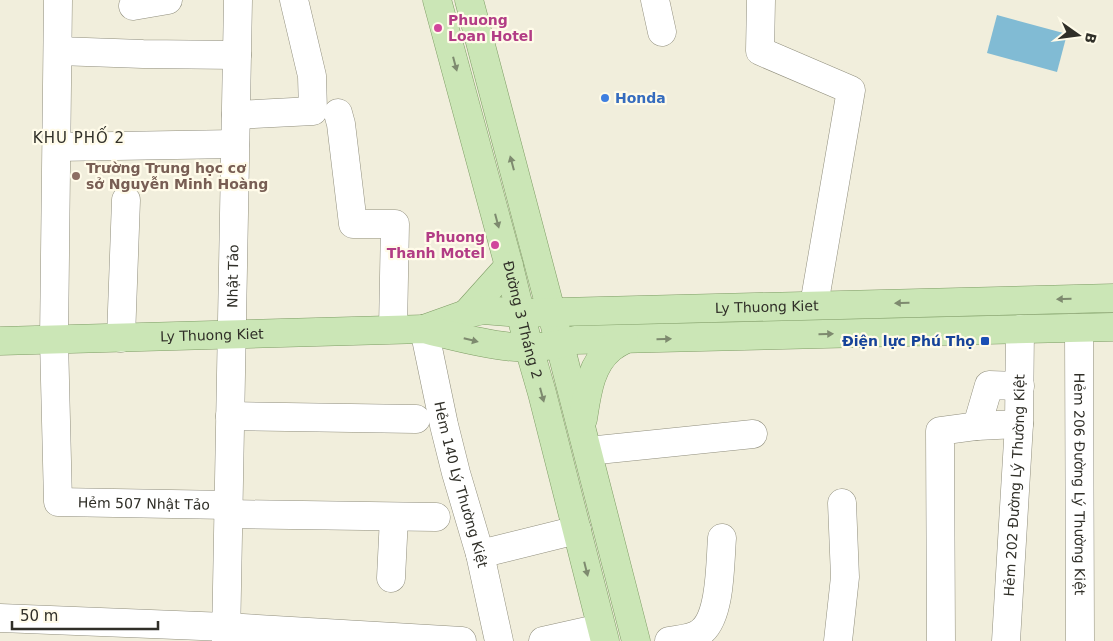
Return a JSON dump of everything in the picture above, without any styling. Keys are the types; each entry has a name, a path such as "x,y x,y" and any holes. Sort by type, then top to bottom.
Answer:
{"main road":[{"name":"Đường 3 Tháng 2","path":"438,0 509,266 603,635"},
{"name":"Đường 3 Tháng 2","path":"469,0 636,641"},
{"path":"466,314 509,266"},
{"path":"540,270 570,297 595,311"},
{"name":"Ly Thuong Kiet","path":"424,329 483,310 521,313 1113,298"},
{"name":"Ly Thuong Kiet","path":"0,341 424,329 489,345 529,348 560,345 575,340 1113,327"},
{"path":"584,439 586,398 593,372 610,349 624,340"}],"street":[{"path":"54,340 58,0"},
{"path":"138,4 168,0"},
{"name":"Nhật Tảo","path":"226,634 238,0"},
{"path":"236,115 313,111 312,76 294,0"},
{"path":"654,0 662,32"},
{"path":"760,0 760,51 851,90 814,305"},
{"path":"58,51 236,55"},
{"path":"338,113 353,224 395,224 393,329"},
{"path":"57,147 235,144"},
{"path":"121,338 126,200"},
{"name":"Hẻm 206 Đường Lý Thường Kiệt","path":"1079,328 1080,641"},
{"name":"Hẻm 140 Lý Thường Kiệt","path":"424,329 451,454 480,554 499,641"},
{"name":"Hẻm 202 Đường Lý Thường Kiệt","path":"1006,641 1019,424 1020,329"},
{"name":"Hẻm 507 Nhật Tảo","path":"54,340 58,502 394,517 436,517"},
{"path":"977,426 989,385 1020,386"},
{"path":"230,416 416,419"},
{"path":"941,641 940,431 977,426 1019,424"},
{"path":"584,439 752,434"},
{"path":"838,641 845,577 842,503"},
{"path":"391,578 394,517"},
{"path":"480,554 577,530"},
{"path":"669,641 693,637 702,631 710,621 717,602 722,538"},
{"path":"0,618 34,630 462,641"},
{"path":"543,641 603,635"}],"water":[{"path":"997,15 1067,34 1057,72 987,53"}],"place":[{"name":"Phuong Loan Hotel","path":"438,28"},
{"name":"Honda","path":"605,98"},
{"name":"Trường Trung học cơ sở Nguyễn Minh Hoàng","path":"76,176"},
{"name":"Phuong Thanh Motel","path":"495,245"},
{"name":"Điện lực Phú Thọ","path":"985,341"}],"district":[{"name":"KHU PHỐ 2","path":"79,138"}]}
